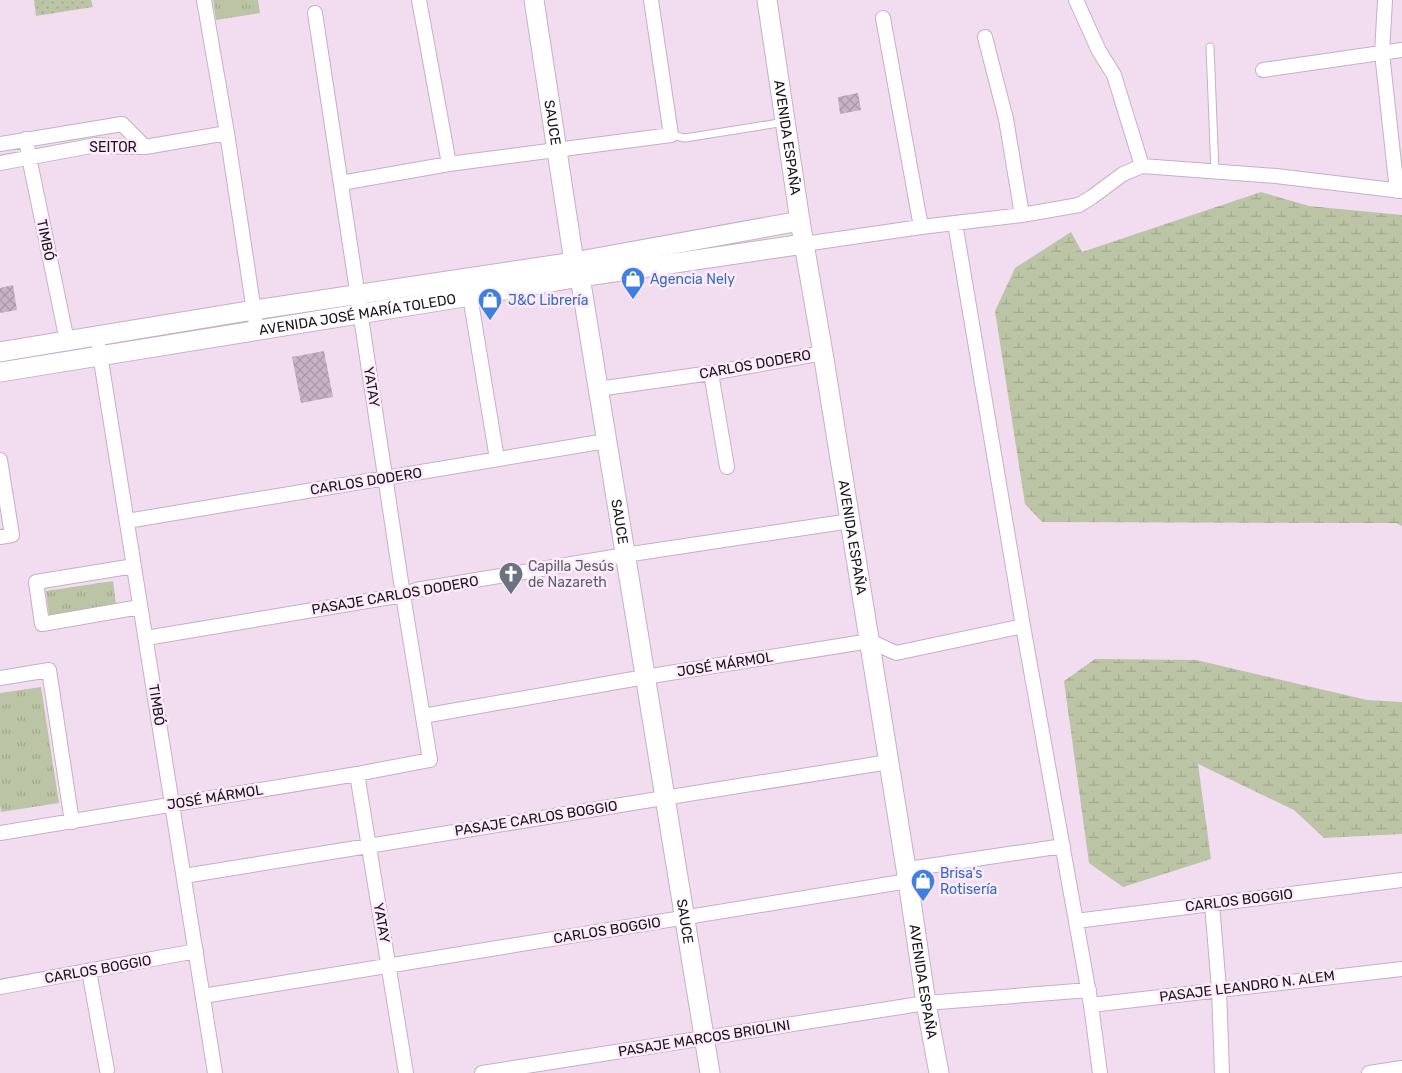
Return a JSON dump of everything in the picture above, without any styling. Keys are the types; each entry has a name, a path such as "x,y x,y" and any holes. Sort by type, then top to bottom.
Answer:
{"main road":[{"name":"SAUCE","path":"534,0 710,1073"},
{"name":"AVENIDA ESPAÑA","path":"767,0 800,221 870,641 926,1003 939,1073"},
{"name":"AVENIDA JOSÉ MARÍA TOLEDO","path":"0,352 67,341 98,346 257,331 470,296 577,269 800,221"},
{"name":"AVENIDA JOSÉ MARÍA TOLEDO","path":"0,372 98,346 157,326 254,310 358,294 804,244"}],"street":[{"path":"204,0 227,133 257,331"},
{"path":"419,0 449,164"},
{"path":"341,183 449,164 671,135 651,0"},
{"path":"1076,0 1099,51 1114,74 1142,166"},
{"path":"804,244 1022,215 1078,204 1092,197 1123,174 1142,166 1276,176 1400,191 1382,53 1385,0"},
{"name":"YATAY","path":"315,13 430,760"},
{"path":"882,18 921,227"},
{"path":"985,37 1006,119 1022,215"},
{"path":"1263,70 1402,50"},
{"path":"0,144 122,124 144,147"},
{"name":"SEITOR","path":"0,163 96,145 144,147 227,133"},
{"name":"TIMBÓ","path":"26,139 67,341"},
{"path":"955,223 1023,626 1089,990 1100,1073"},
{"path":"470,296 497,459"},
{"name":"TIMBÓ","path":"98,346 215,1073"},
{"name":"CARLOS DODERO","path":"598,389 711,373 823,353"},
{"path":"711,373 728,467"},
{"name":"CARLOS DODERO","path":"126,521 606,441"},
{"path":"0,460 12,535 0,537"},
{"name":"PASAJE CARLOS DODERO","path":"146,638 404,595 416,590 625,555 850,521"},
{"path":"134,566 36,582 42,624 140,607"},
{"path":"870,641 896,653 1023,626"},
{"name":"JOSÉ MÁRMOL","path":"423,716 645,677 870,641"},
{"path":"0,678 50,670 72,822"},
{"name":"JOSÉ MÁRMOL","path":"0,833 357,774 430,760"},
{"name":"PASAJE CARLOS BOGGIO","path":"184,876 368,844 889,762"},
{"name":"YATAY","path":"357,774 406,1073"},
{"path":"908,881 915,868 1063,846"},
{"name":"CARLOS BOGGIO","path":"1076,921 1402,880"},
{"name":"CARLOS BOGGIO","path":"203,996 908,881"},
{"path":"1212,904 1219,989 1222,1073"},
{"name":"CARLOS BOGGIO","path":"0,987 196,951"},
{"name":"PASAJE LEANDRO N. ALEM","path":"1091,1004 1402,969"},
{"path":"89,971 107,1070"},
{"path":"926,1003 1089,990"},
{"name":"PASAJE MARCOS BRIOLINI","path":"482,1073 926,1003"},
{"path":"1369,1073 1402,1068"}],"lane":[{"path":"1210,47 1215,172"},
{"path":"671,135 685,138 786,122"}],"green space":[{"path":"34,0 91,0 93,7 36,16"},
{"path":"213,0 258,0 260,13 216,20"},
{"path":"1261,192 1309,206 1402,215 1402,526 1396,523 1042,522 1025,504 995,311 1015,268 1071,232 1082,252"},
{"path":"239,321 239,326 126,345 126,339"},
{"path":"113,581 116,605 49,615 46,591"},
{"path":"1095,659 1196,660 1367,700 1402,702 1402,834 1324,838 1294,810 1198,764 1211,859 1123,887 1089,863 1064,681"},
{"path":"41,687 59,803 1,812 0,693"}],"building":[{"path":"858,93 861,110 840,114 838,97"},
{"path":"13,285 17,310 0,313 0,288"},
{"path":"324,351 333,397 301,403 292,357"}],"place":[{"name":"Agencia Nely","path":"633,300"},
{"name":"J&C Librería","path":"490,321"},
{"name":"Capilla Jesús de Nazareth","path":"511,595"},
{"name":"Brisa's Rotisería","path":"923,902"}]}
